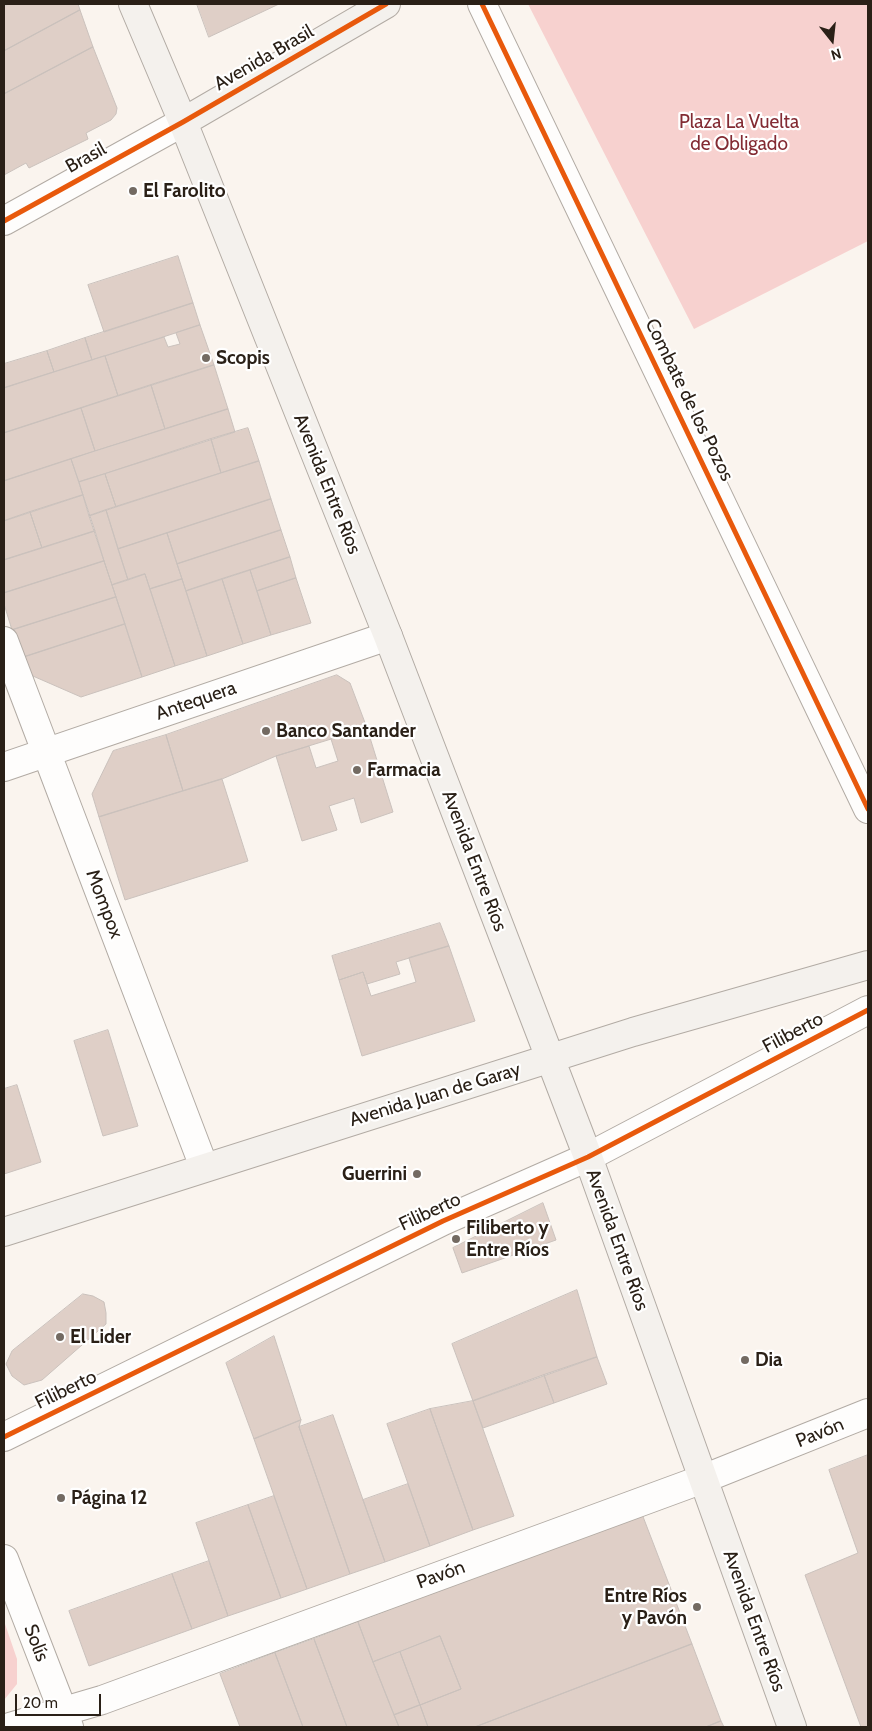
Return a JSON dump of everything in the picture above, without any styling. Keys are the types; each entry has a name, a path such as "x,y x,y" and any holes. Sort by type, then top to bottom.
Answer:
{"main road":[{"name":"Avenida Entre Ríos","path":"133,4 183,122 388,636 588,1157 792,1727"},
{"name":"Avenida Brasil","path":"183,122 386,4"},
{"name":"Avenida Juan de Garay","path":"4,1232 665,1022 868,965"}],"street":[{"name":"Combate de los Pozos","path":"482,4 868,809"},
{"name":"Brasil","path":"4,221 183,122"},
{"name":"Antequera","path":"4,767 388,636"},
{"name":"Mompox","path":"4,641 204,1167"},
{"name":"Filiberto","path":"4,1437 443,1221 588,1157 868,1010"},
{"name":"Pavón","path":"10,1727 66,1719 102,1700 703,1479 868,1413"},
{"name":"Solís","path":"4,1559 66,1719"}],"green space":[{"name":"Plaza La Vuelta de Obligado","path":"528,4 868,4 868,241 694,329"},
{"path":"4,1621 17,1659 17,1684 4,1700"}],"building":[{"path":"9,4 78,4 80,10 4,51 4,7"},
{"path":"197,4 279,4 209,37"},
{"path":"80,10 93,47 4,94 4,51"},
{"path":"93,47 117,108 116,114 111,120 86,133 88,139 29,168 26,163 4,175 4,94"},
{"path":"178,256 193,303 104,332 88,285"},
{"path":"193,303 200,325 92,360 85,338"},
{"path":"200,325 214,365 118,396 105,356 164,337 168,347 180,344 176,333"},
{"path":"85,338 92,360 54,372 47,351"},
{"path":"47,351 54,372 4,388 4,364"},
{"path":"105,356 118,396 4,433 4,388"},
{"path":"214,365 228,409 165,429 151,385"},
{"path":"151,385 165,429 95,451 81,408"},
{"path":"81,408 95,451 4,481 4,433"},
{"path":"228,409 235,432 79,482 71,459"},
{"path":"248,428 259,461 221,473 211,439"},
{"path":"211,439 221,473 116,507 105,474"},
{"path":"71,459 83,495 4,521 4,481"},
{"path":"259,461 271,499 118,549 106,510"},
{"path":"105,474 116,507 89,516 79,482"},
{"path":"83,495 95,531 42,548 30,512"},
{"path":"271,499 281,530 177,564 167,533"},
{"path":"106,510 128,580 112,585 89,516"},
{"path":"30,512 42,548 4,560 4,521"},
{"path":"281,530 290,557 186,591 177,564"},
{"path":"95,531 104,561 4,593 4,560"},
{"path":"167,533 182,579 150,589 145,574 128,580 118,549"},
{"path":"290,557 296,578 257,591 250,570"},
{"path":"104,561 116,597 12,630 4,604 4,593"},
{"path":"250,570 271,635 243,644 222,579"},
{"path":"145,574 175,666 142,677 112,585"},
{"path":"296,578 311,623 271,635 257,591"},
{"path":"182,579 207,656 175,666 150,589"},
{"path":"222,579 243,644 207,656 186,591"},
{"path":"116,597 125,624 21,658 12,630"},
{"path":"125,624 142,677 81,697 26,673 21,658"},
{"name":"Banco Santander","path":"337,675 350,683 367,728 276,756 222,779 183,791 166,735"},
{"path":"367,728 393,812 361,823 354,798 329,806 337,830 302,841 276,756 309,746 316,768 338,761 331,739"},
{"path":"166,735 183,791 99,817 92,794 113,751"},
{"path":"222,779 248,861 125,900 99,817"},
{"path":"440,923 449,946 396,962 400,974 367,984 363,972 339,980 332,956"},
{"path":"449,946 475,1021 362,1056 339,980 363,972 371,996 416,982 409,958"},
{"path":"108,1030 138,1126 103,1136 74,1041"},
{"path":"17,1085 41,1162 4,1174 4,1089"},
{"path":"543,1203 556,1240 462,1273 453,1248"},
{"path":"577,1290 597,1357 473,1401 452,1344"},
{"name":"El Lider","path":"83,1294 93,1296 104,1302 106,1324 42,1380 24,1385 12,1376 6,1364 12,1351"},
{"path":"274,1336 301,1420 254,1439 226,1363"},
{"path":"597,1357 607,1384 554,1403 544,1375"},
{"path":"544,1375 554,1403 483,1428 473,1401"},
{"path":"473,1401 514,1516 473,1530 430,1409"},
{"path":"430,1409 473,1530 430,1546 387,1424"},
{"path":"333,1415 385,1562 350,1574 299,1427"},
{"path":"301,1420 299,1427 350,1574 307,1589 254,1439"},
{"path":"868,1455 868,1727 861,1727 805,1575 858,1553 829,1470"},
{"path":"408,1484 430,1546 385,1562 363,1500"},
{"path":"274,1496 307,1589 281,1598 248,1505"},
{"path":"248,1505 281,1598 228,1616 196,1523"},
{"path":"642,1514 692,1644 475,1727 428,1727 420,1705 461,1689 440,1636 373,1662 358,1622"},
{"path":"209,1561 228,1616 192,1629 172,1574"},
{"path":"172,1574 192,1629 89,1666 69,1611"},
{"path":"358,1622 399,1727 347,1727 314,1639"},
{"path":"440,1636 461,1689 420,1705 400,1652"},
{"path":"314,1639 347,1727 303,1727 275,1653"},
{"path":"692,1644 721,1721 706,1727 475,1727"},
{"path":"400,1652 420,1705 394,1715 373,1662"},
{"path":"275,1653 303,1727 240,1727 220,1674"},
{"path":"420,1705 428,1727 399,1727 394,1715"},
{"path":"721,1721 724,1727 706,1727"}],"cycle path":[{"path":"4,221 183,122 386,4"},
{"path":"482,4 868,809"},
{"path":"4,1437 443,1221 588,1157 868,1010"}],"place":[{"name":"El Farolito","path":"133,191"},
{"name":"Scopis","path":"206,358"},
{"name":"Banco Santander","path":"266,731"},
{"name":"Farmacia","path":"357,770"},
{"name":"Guerrini","path":"417,1174"},
{"name":"Filiberto y Entre Ríos","path":"456,1239"},
{"name":"El Lider","path":"60,1337"},
{"name":"Dia","path":"745,1360"},
{"name":"Página 12","path":"61,1498"},
{"name":"Entre Ríos y Pavón","path":"697,1607"}]}
